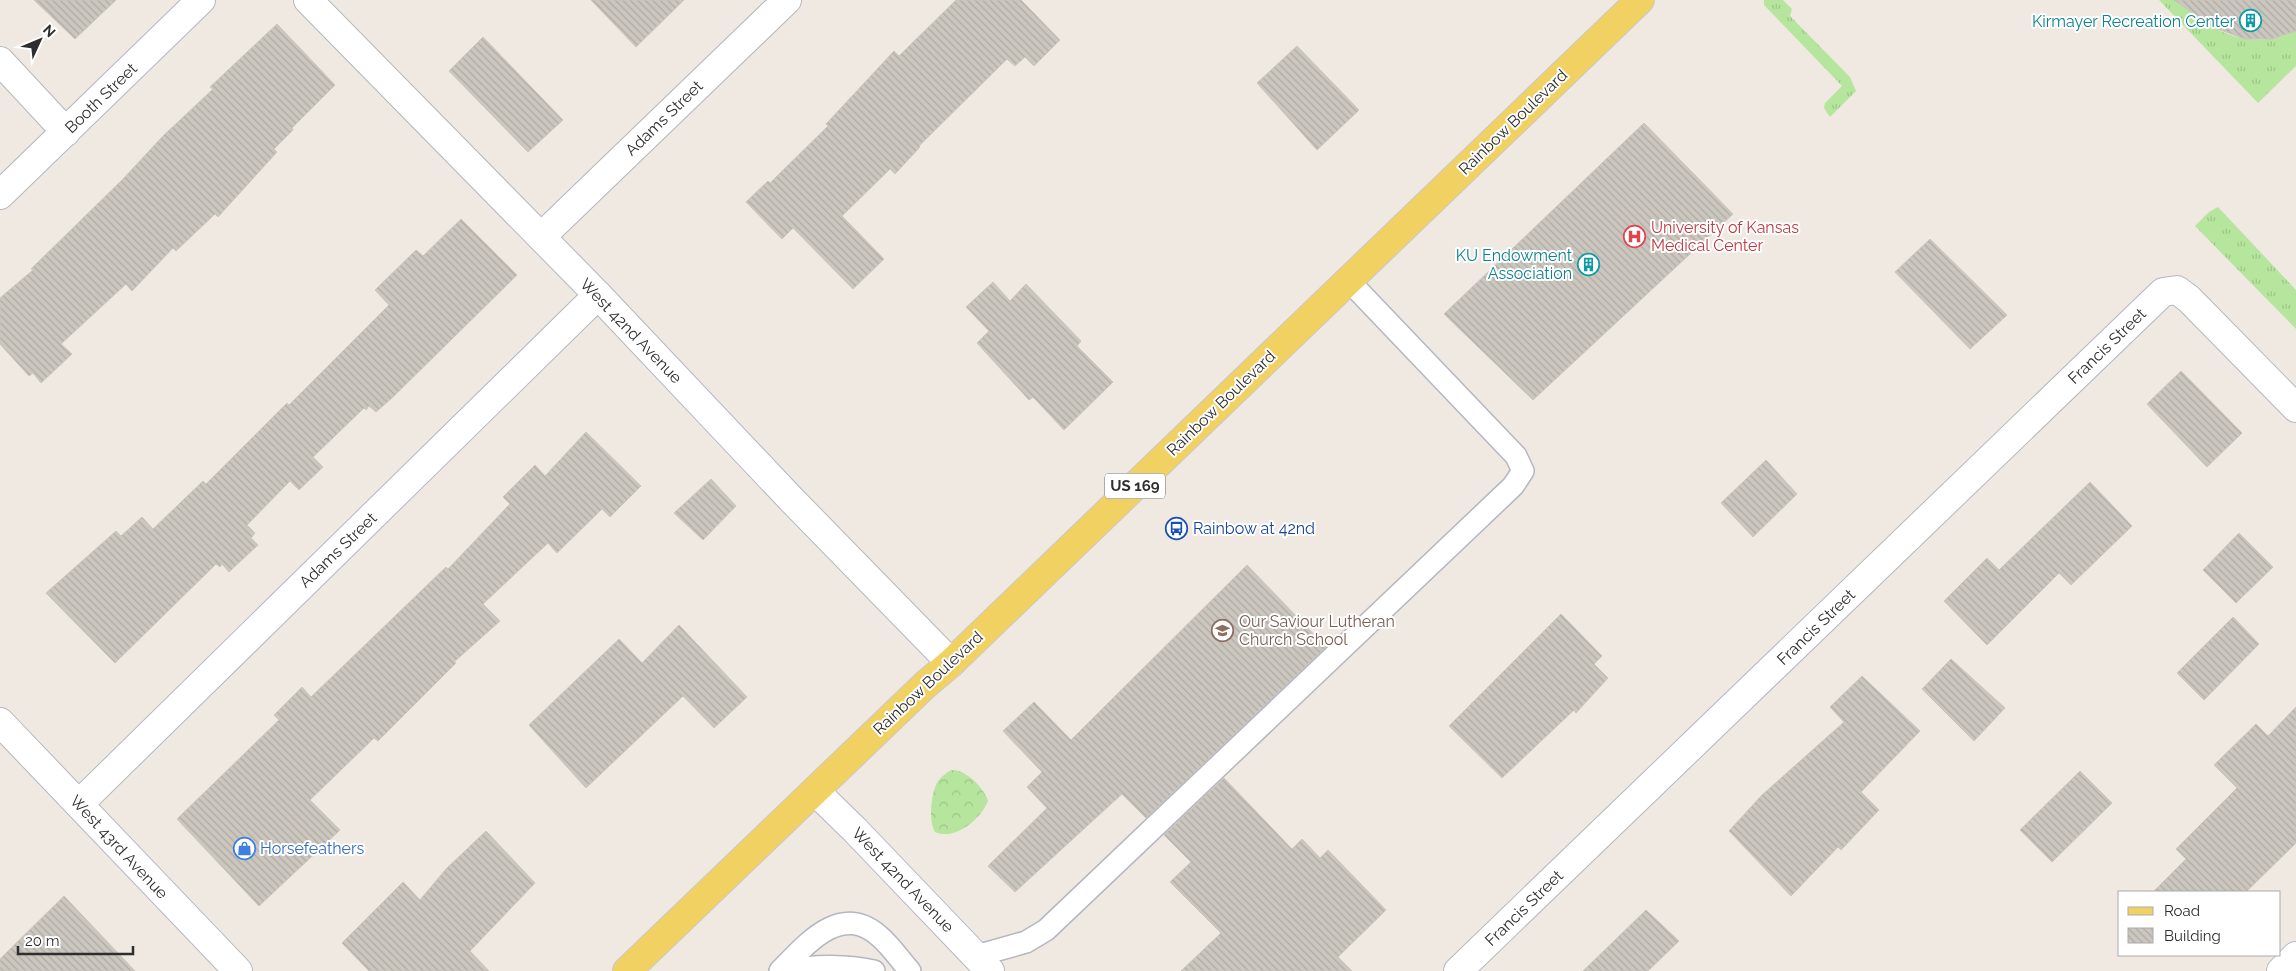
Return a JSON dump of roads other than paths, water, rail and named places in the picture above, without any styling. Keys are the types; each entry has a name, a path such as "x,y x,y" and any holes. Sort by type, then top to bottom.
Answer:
{"main road":[{"name":"Rainbow Boulevard","path":"627,971 925,685 951,663 1640,0"}],"street":[{"name":"Booth Street","path":"0,195 201,0"},
{"name":"West 42nd Avenue","path":"308,0 598,295 796,504 951,663"},
{"name":"Adams Street","path":"540,237 787,0"},
{"path":"0,61 66,132"},
{"name":"Francis Street","path":"1458,971 2163,292 2176,290 2189,299 2296,408"},
{"name":"Adams Street","path":"78,804 598,295"},
{"name":"West 43rd Avenue","path":"0,722 238,971"},
{"name":"West 42nd Avenue","path":"815,791 855,830 983,964"},
{"path":"2281,971 2296,956"}],"lane":[{"path":"983,964 1046,930 1513,486 1523,471 1516,456 1348,280"},
{"path":"780,971 812,939 833,925 843,924 866,927 879,936 910,971"},
{"path":"790,971 802,968 862,968 874,971"}],"place":[{"name":"Kirmayer Recreation Center","path":"2251,21"},
{"name":"University of Kansas Medical Center","path":"1635,236"},
{"name":"KU Endowment Association","path":"1588,264"},
{"name":"Rainbow at 42nd","path":"1177,528"},
{"name":"Our Saviour Lutheran Church School","path":"1223,630"},
{"name":"Horsefeathers","path":"244,848"}]}
